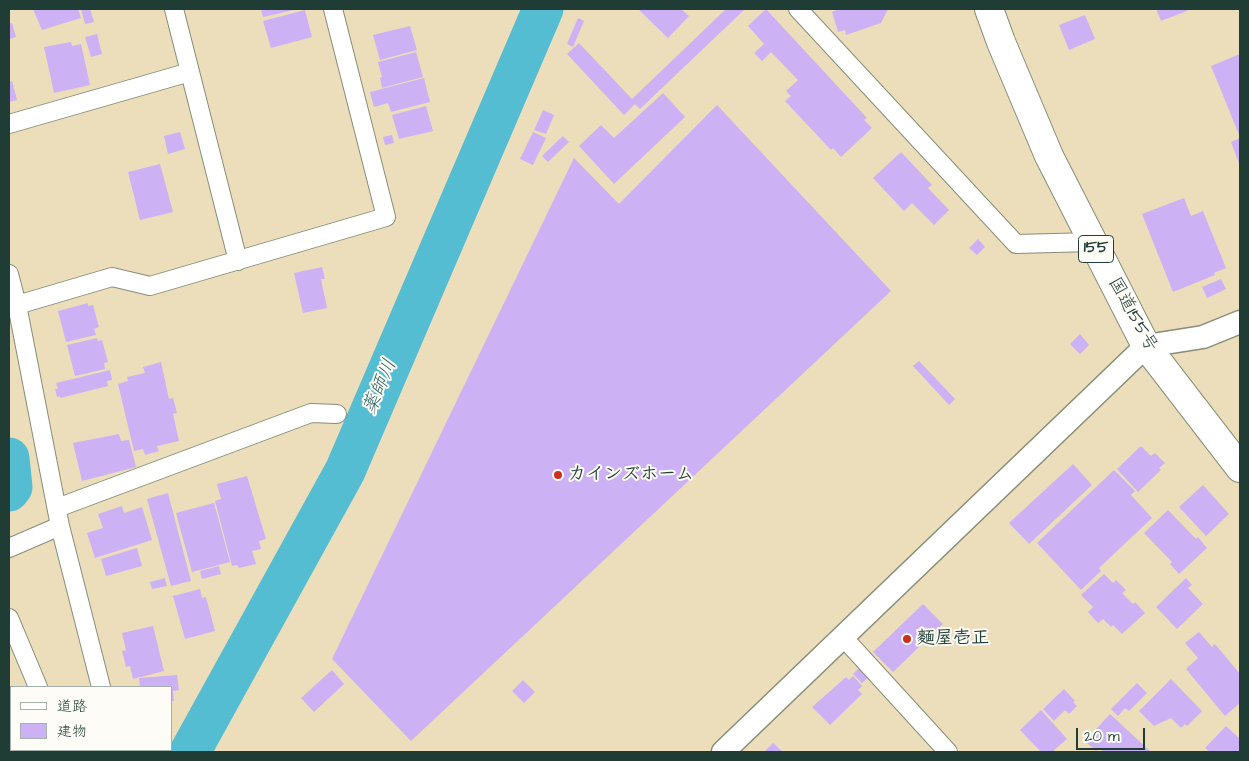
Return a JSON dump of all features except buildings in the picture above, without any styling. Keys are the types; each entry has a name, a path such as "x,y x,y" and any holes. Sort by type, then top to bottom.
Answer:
{"highway":[{"name":"国道155号","path":"989,9 1049,156 1146,346 1240,468"}],"street":[{"path":"174,9 238,261"},
{"path":"17,305 112,277 150,286 386,218 333,9"},
{"path":"798,9 1016,244 1093,242"},
{"path":"9,124 190,72"},
{"path":"9,274 17,305 60,526 101,686"},
{"path":"723,752 1146,346 1204,337 1240,322"},
{"path":"57,508 311,413 337,414"},
{"path":"9,548 60,526"},
{"path":"9,618 38,686"},
{"path":"842,638 948,752"}],"waterway":[{"name":"薬師川","path":"190,752 345,471 543,9"},
{"path":"9,458 12,487 9,491"}],"place":[{"name":"カインズホーム","path":"558,475"},
{"name":"麵屋壱正","path":"907,639"}]}
